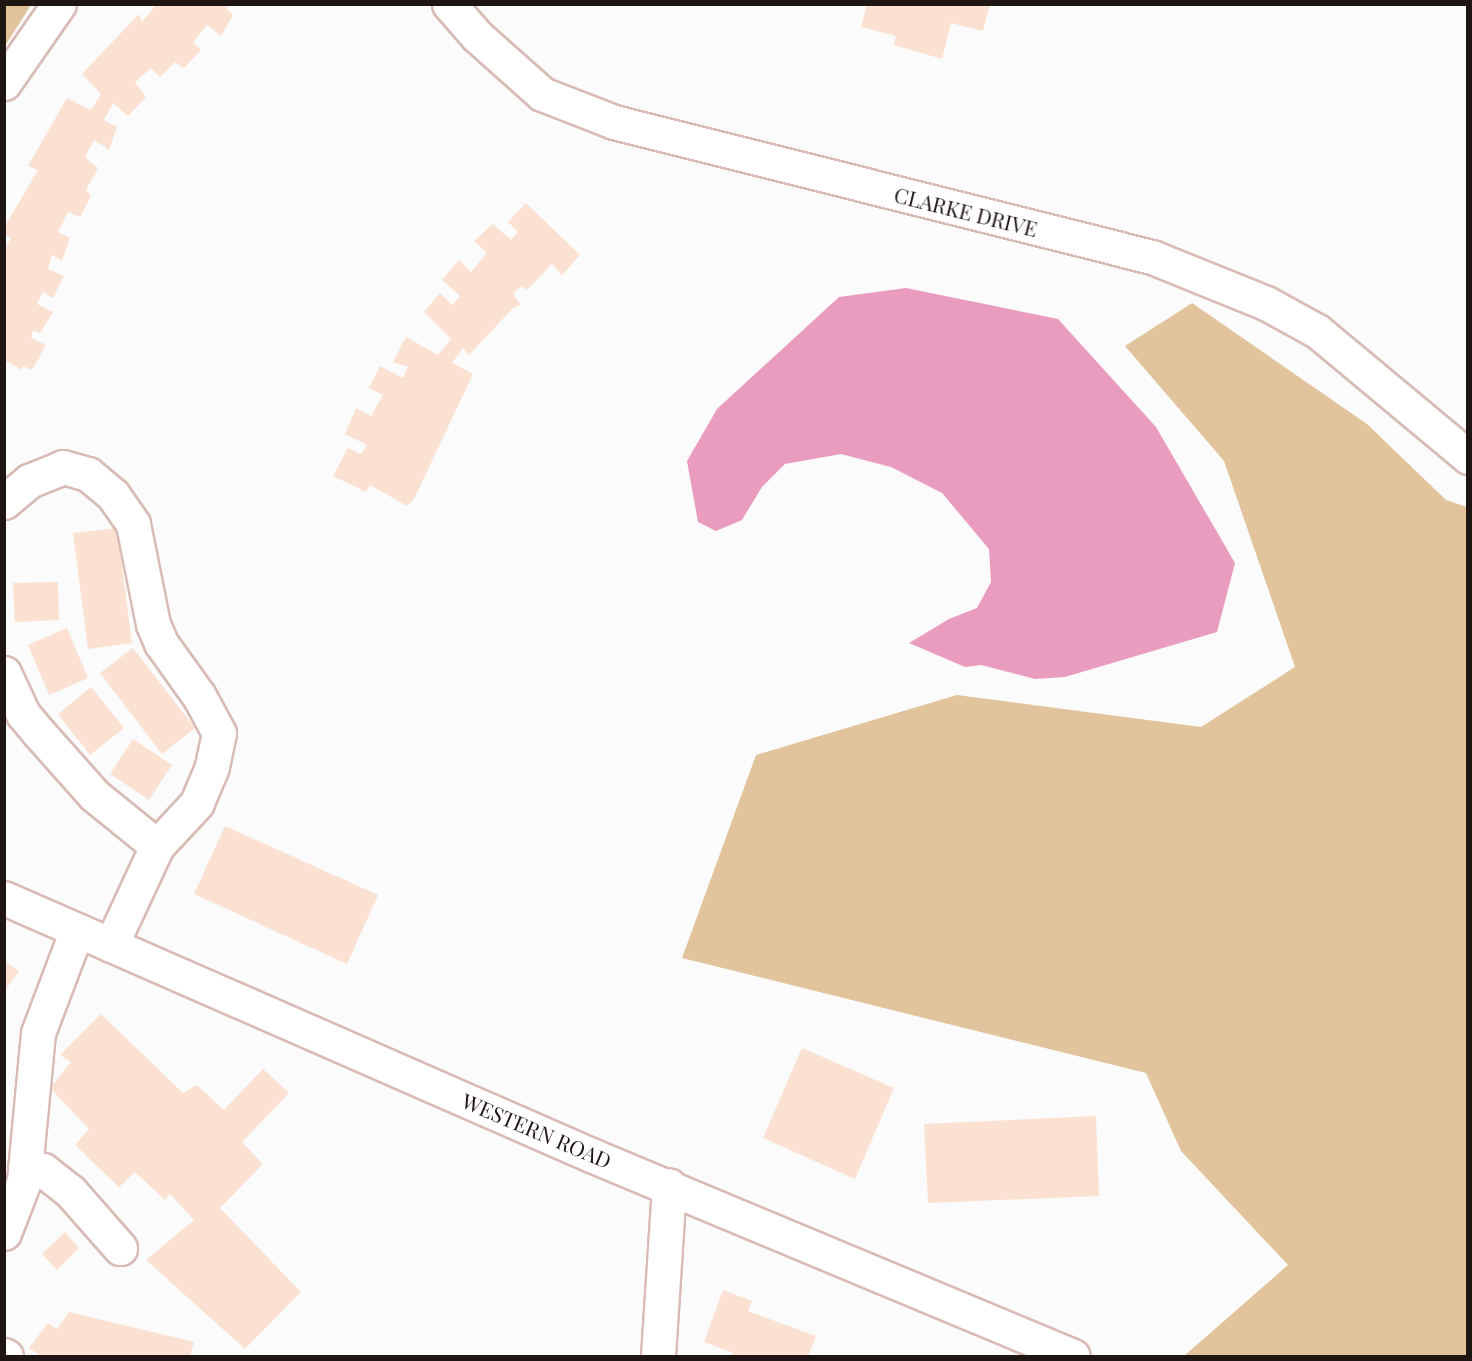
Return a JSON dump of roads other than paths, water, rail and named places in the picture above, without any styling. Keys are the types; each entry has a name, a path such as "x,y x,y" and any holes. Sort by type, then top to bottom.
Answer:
{"street":[{"path":"4,83 58,4"},
{"name":"CLARKE DRIVE","path":"448,4 477,36 542,94 614,122 1152,257 1266,303 1317,332 1467,457"},
{"path":"4,502 29,481 63,467 88,474 113,495 133,524 153,624 219,733 212,767 197,803 157,846 111,945"},
{"path":"4,673 23,714 46,742 94,795 157,846"},
{"name":"WESTERN ROAD","path":"4,898 591,1155 669,1185 1073,1356"},
{"path":"4,1233 24,1181 25,1168 17,1100 38,1033 77,930"},
{"path":"25,1168 44,1170 70,1191 120,1248"},
{"path":"658,1356 669,1185"}]}
